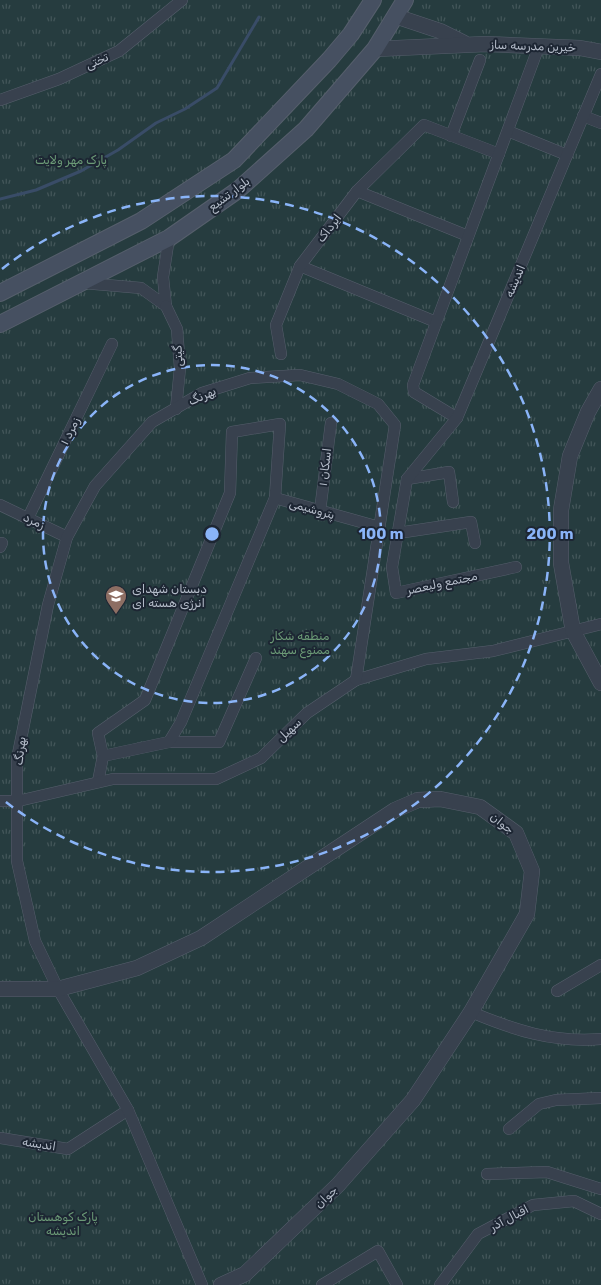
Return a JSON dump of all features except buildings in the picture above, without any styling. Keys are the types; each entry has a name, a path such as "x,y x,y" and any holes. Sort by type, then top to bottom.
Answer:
{"main road":[{"name":"بلوار تشیع","path":"0,324 169,238 238,190 306,129 375,49 405,0"},
{"name":"بلوار تشیع","path":"0,293 141,222 234,160 304,87 351,34 372,1"},
{"path":"372,1 395,16"},
{"path":"351,34 375,49"}],"street":[{"name":"تختی","path":"0,100 59,79 119,51 182,0"},
{"name":"خیرین مدرسه ساز","path":"395,16 440,31 465,44"},
{"name":"خیرین مدرسه ساز","path":"375,49 465,44 580,48 601,52"},
{"path":"458,418 432,404 412,389 539,46"},
{"path":"480,60 450,136 499,154"},
{"name":"اندیشه","path":"408,477 458,418 601,74"},
{"path":"583,116 601,123"},
{"name":"ایرداک","path":"281,354 276,326 300,266 357,191 424,125 450,136"},
{"path":"508,131 567,155"},
{"path":"357,191 468,236"},
{"name":"گیتی","path":"169,238 162,276 166,306 177,329 180,368 176,408"},
{"path":"300,266 436,322"},
{"name":"گیتی","path":"81,283 141,288 166,306"},
{"name":"زمرد ۱","path":"28,518 112,344"},
{"name":"بهرنگ","path":"202,1285 128,1110 58,989 35,940 17,860 17,759 48,605 67,537 95,486 152,422 202,393 250,378 300,375 338,384 378,404 395,424 356,680"},
{"path":"601,389 588,412 570,456 561,510 561,563 573,630 601,683"},
{"name":"اسکان ۱","path":"320,511 331,423"},
{"path":"98,782 103,756 98,733 145,700 230,493 232,432 280,424 275,498 188,704 169,742"},
{"path":"408,477 448,472 453,502"},
{"name":"مجتمع ولیعصر","path":"408,477 392,567 396,593 516,567"},
{"name":"پتروشیمی","path":"275,498 379,527"},
{"name":"زمرد","path":"0,505 67,537"},
{"path":"398,533 471,522 475,543"},
{"name":"سهیل","path":"0,801 18,801 113,779 216,779 261,758 307,713 356,680 426,659 493,652 601,624"},
{"path":"103,756 169,742 219,742 256,658"},
{"name":"جوان","path":"0,989 58,989 137,968 201,938 395,810 418,800 440,799 480,807 516,833 532,871 527,914 471,1012 413,1100 338,1184 245,1274 221,1285"},
{"path":"557,991 601,964"},
{"path":"471,1012 520,1032 580,1041 601,1039"},
{"path":"509,1129 539,1104 556,1100 601,1098"},
{"name":"اندیشه","path":"0,1138 68,1148 128,1110"},
{"path":"487,1174 547,1172 601,1189"},
{"name":"اقبال آذر","path":"440,1285 478,1234 533,1205 574,1201 601,1214"},
{"path":"322,1285 378,1251 397,1285"}],"green space":[{"name":"منطقه شکار ممنوع سهند","path":"0,0 601,0 601,1285 0,1285"}],"waterway":[{"path":"0,199 36,190 81,171 118,150 156,123 185,109 217,88 259,17"}],"place":[{"name":"دبستان شهدای انرژی هسته ای","path":"116,615"}],"park label":[{"name":"پارک مهر ولایت","path":"71,160"},
{"name":"پارک کوهستان اندیشه","path":"63,1224"}]}
